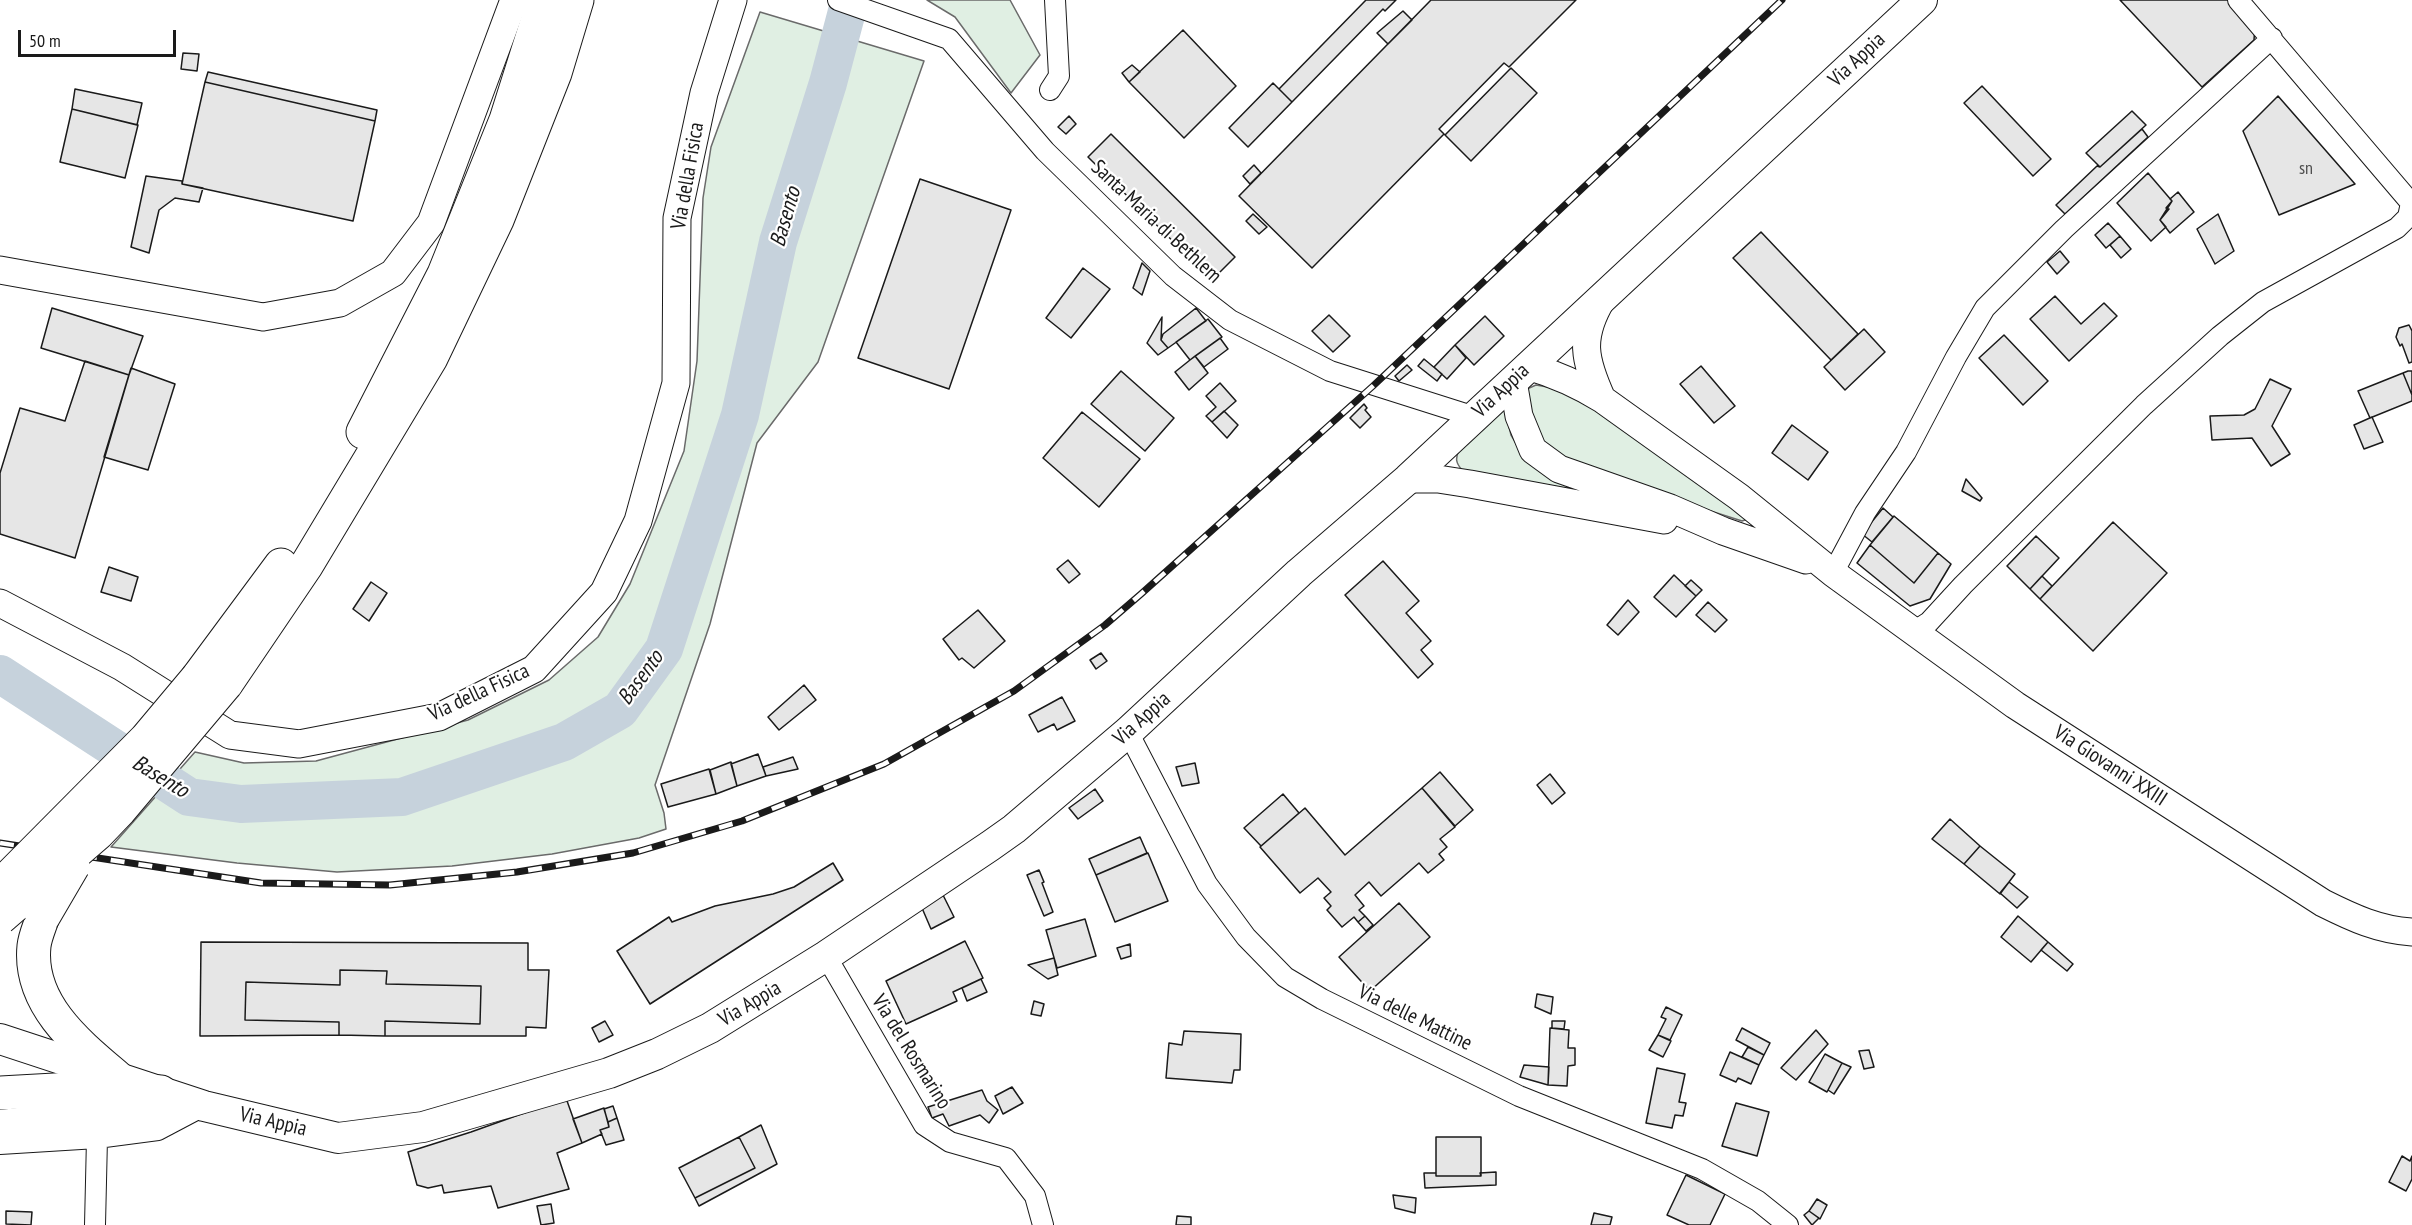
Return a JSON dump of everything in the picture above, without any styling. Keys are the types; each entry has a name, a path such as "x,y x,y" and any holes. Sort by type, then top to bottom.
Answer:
{"highway":[{"path":"0,918 98,833 120,810 212,680 368,424 444,274 506,120 544,0"},
{"path":"0,886 146,739 212,680 306,566 431,358 497,220 555,73 577,0"},
{"path":"98,833 68,873 42,919 34,945 34,968 42,992 55,1018 78,1044 117,1077"},
{"path":"0,1093 91,1088 161,1092"}],"main road":[{"name":"Via Appia","path":"204,1106 338,1138 423,1127 609,1073 657,1054 710,1028 826,956 1014,829 1128,732 1299,573 1408,479 1922,0"},
{"path":"0,1039 204,1106"},
{"path":"0,1125 128,1110 204,1106"}],"street":[{"path":"0,270 263,317 340,303 393,273 431,223 514,0"},
{"name":"Via della Fisica","path":"0,603 122,667 230,735 299,744 439,717 534,669 604,592 638,521 676,383 677,218 704,93 733,0"},
{"name":"Santa Maria di Bethlem","path":"838,0 948,39 1052,158 1173,276 1230,320 1330,371 1475,417"},
{"path":"1050,90 1059,76 1054,0"},
{"path":"1915,631 1929,622 2144,405 2220,336 2264,302 2397,228 2408,217 2412,203 2238,0"},
{"path":"1829,570 1906,452 1984,308 2064,229 2272,38"},
{"path":"1602,399 1589,367 1587,335 1590,319 1605,294"},
{"path":"1520,373 1556,374 1602,399 1739,497 1829,570 1723,531 1670,508 1558,469 1545,461 1533,450 1523,425 1520,373"},
{"path":"1408,479 1438,479 1470,484 1723,531"},
{"name":"Via Giovanni XXIII","path":"1829,570 2015,705 2323,903 2362,923 2412,933"},
{"name":"Via delle Mattine","path":"1128,732 1207,884 1246,937 1285,977 1322,999 1519,1096 1702,1169 1758,1201 1788,1225"},
{"name":"Via del Rosmarino","path":"826,956 924,1125 950,1142 1006,1158 1035,1196 1042,1225"},
{"path":"0,1144 97,1138 158,1130 204,1106"},
{"path":"95,1225 97,1138"}],"green space":[{"path":"927,0 1010,0 1040,55 1011,93 955,17"},
{"path":"760,12 924,61 818,362 757,443 710,624 655,785 664,813 666,829 639,838 552,854 452,866 337,872 237,863 111,847 195,752 244,763 316,761 468,720 549,680 598,637 630,584 684,451 697,361 703,198 711,147"},
{"path":"1536,385 1559,389 1578,397 1748,519 1742,521 1585,471 1554,458 1532,428 1527,389"},
{"path":"1504,406 1511,435 1523,455 1641,510 1462,470 1457,461 1459,450"}],"building":[{"path":"1366,0 1396,0 1385,11 1383,9 1292,102 1279,89"},
{"path":"1431,0 1576,0 1509,67 1504,63 1439,129 1444,134 1312,268 1239,196"},
{"path":"2120,0 2231,0 2255,26 2254,40 2202,87"},
{"path":"1403,11 1412,20 1388,44 1377,33"},
{"path":"1183,30 1236,86 1184,138 1129,82"},
{"path":"183,53 199,54 197,71 181,69"},
{"path":"1132,65 1140,72 1129,82 1122,73"},
{"path":"1511,68 1537,93 1471,161 1445,135"},
{"path":"208,72 377,110 375,121 205,82"},
{"path":"205,82 375,121 353,221 182,184"},
{"path":"1273,83 1292,102 1248,147 1229,128"},
{"path":"1982,86 2051,159 2033,176 1964,103"},
{"path":"75,89 142,103 137,125 72,109"},
{"path":"2278,96 2355,184 2279,215 2243,131"},
{"path":"72,109 138,125 125,178 60,162"},
{"path":"2132,111 2146,125 2100,167 2086,153"},
{"path":"1069,116 1076,124 1066,134 1058,127"},
{"path":"2142,129 2148,137 2065,214 2056,205 2097,166 2100,167"},
{"path":"1111,134 1235,257 1212,280 1088,157"},
{"path":"1254,165 1261,173 1250,184 1243,176"},
{"path":"2148,173 2172,201 2160,220 2166,227 2151,241 2117,203"},
{"path":"146,176 182,181 182,184 203,188 199,202 175,198 159,210 149,253 131,247"},
{"path":"920,179 1011,210 949,389 858,358"},
{"path":"2178,192 2194,212 2170,233 2160,220 2169,209 2166,208 2172,201 2170,199"},
{"path":"1253,214 1267,227 1259,234 1246,221"},
{"path":"2218,214 2234,251 2215,264 2197,229"},
{"path":"2108,223 2120,236 2106,248 2095,235"},
{"path":"1761,232 1858,334 1831,360 1733,258"},
{"path":"2120,236 2131,249 2121,258 2110,245"},
{"path":"2060,251 2069,262 2057,274 2047,262"},
{"path":"1142,263 1150,271 1142,295 1133,288"},
{"path":"1083,268 1110,289 1071,338 1046,318"},
{"path":"2055,296 2081,324 2104,303 2117,316 2069,361 2030,319"},
{"path":"52,308 143,336 129,375 41,348"},
{"path":"1196,308 1206,321 1168,348 1161,340 1163,334"},
{"path":"1329,315 1350,336 1333,352 1312,331"},
{"path":"1485,316 1504,336 1474,365 1455,345"},
{"path":"1162,317 1161,340 1168,348 1158,355 1147,343"},
{"path":"1208,319 1222,337 1190,360 1176,342"},
{"path":"2409,325 2412,331 2412,362 2409,363 2402,344 2400,346 2396,337 2399,328"},
{"path":"1864,329 1885,352 1845,390 1824,367"},
{"path":"2004,335 2048,381 2023,405 1979,358"},
{"path":"1220,338 1228,349 1204,367 1195,356"},
{"path":"1455,345 1466,358 1447,379 1434,367"},
{"path":"1195,356 1208,373 1189,390 1175,372"},
{"path":"1424,359 1442,374 1437,381 1418,366"},
{"path":"85,361 129,375 75,558 0,534 0,473 20,408 65,421"},
{"path":"1407,365 1412,370 1399,381 1395,376"},
{"path":"1701,366 1735,406 1714,423 1680,384"},
{"path":"131,368 175,384 148,470 104,457"},
{"path":"1121,371 1174,418 1145,451 1091,404"},
{"path":"2412,371 2412,395 2403,373"},
{"path":"2403,373 2412,395 2412,401 2370,418 2358,391"},
{"path":"2270,379 2291,389 2272,426 2290,454 2271,466 2252,438 2212,440 2210,416 2244,415 2255,409"},
{"path":"1220,383 1236,401 1212,422 1206,416 1216,407 1206,396"},
{"path":"1364,404 1367,408 1365,410 1371,417 1360,428 1350,418"},
{"path":"1224,411 1238,425 1227,438 1212,422"},
{"path":"1082,412 1140,459 1099,507 1043,458"},
{"path":"2372,417 2383,442 2364,449 2354,425"},
{"path":"1792,425 1828,452 1808,480 1772,453"},
{"path":"1966,479 1982,498 1980,501 1962,491"},
{"path":"1883,508 1893,517 1872,542 1862,534"},
{"path":"1894,516 1938,553 1914,583 1870,545"},
{"path":"2113,522 2167,573 2093,651 2040,599"},
{"path":"2036,536 2059,558 2030,589 2007,566"},
{"path":"1870,545 1914,583 1938,553 1951,564 1930,599 1910,606 1857,563"},
{"path":"1068,560 1080,574 1069,583 1057,569"},
{"path":"1383,561 1419,601 1406,613 1431,641 1421,650 1433,664 1418,678 1345,595"},
{"path":"109,567 138,577 131,601 101,592"},
{"path":"1674,575 1696,596 1676,617 1654,597"},
{"path":"2042,576 2052,586 2040,599 2030,589"},
{"path":"1691,580 1702,590 1696,596 1685,586"},
{"path":"371,582 387,593 369,621 353,609"},
{"path":"1628,600 1639,612 1618,635 1607,625"},
{"path":"1708,602 1727,620 1715,632 1696,615"},
{"path":"978,610 1005,641 974,668 962,658 959,660 943,639"},
{"path":"1101,653 1107,661 1096,669 1090,660"},
{"path":"804,685 816,700 779,730 768,717"},
{"path":"1062,697 1075,721 1057,730 1054,724 1038,732 1029,715"},
{"path":"758,754 766,776 737,786 731,764"},
{"path":"793,757 798,769 766,776 763,767"},
{"path":"731,762 737,786 716,794 710,770"},
{"path":"1195,763 1199,783 1182,786 1176,767"},
{"path":"709,769 716,794 668,807 661,784"},
{"path":"1440,772 1473,810 1455,826 1422,788"},
{"path":"1550,774 1565,793 1552,804 1537,785"},
{"path":"1422,788 1455,827 1440,839 1447,847 1439,854 1444,860 1428,873 1419,863 1381,896 1369,882 1355,895 1364,906 1359,910 1365,916 1358,922 1354,917 1342,927 1327,910 1331,906 1324,898 1331,892 1318,878 1300,893 1260,847 1305,808 1345,855"},
{"path":"1095,789 1103,801 1078,819 1069,808"},
{"path":"1283,794 1299,813 1261,846 1244,828"},
{"path":"1950,819 1980,846 1964,864 1932,839"},
{"path":"1140,837 1147,853 1096,875 1089,859"},
{"path":"1980,846 2015,874 2000,894 1964,864"},
{"path":"1148,853 1168,901 1115,922 1096,875"},
{"path":"833,863 843,880 650,1004 617,951 669,917 672,922 715,906 773,894 794,887"},
{"path":"1039,870 1053,912 1044,916 1027,875"},
{"path":"2009,882 2028,897 2017,908 2000,893"},
{"path":"943,895 954,917 931,929 922,908"},
{"path":"1399,903 1430,937 1370,991 1339,957"},
{"path":"1365,916 1373,925 1366,931 1358,922"},
{"path":"2018,916 2048,942 2031,962 2001,937"},
{"path":"1085,919 1096,956 1057,968 1046,930"},
{"path":"965,941 983,978 953,992 957,1001 906,1024 886,981"},
{"path":"201,942 528,943 528,970 549,970 546,1028 526,1027 526,1036 385,1036 385,1021 480,1024 481,986 386,984 387,971 340,970 340,985 246,982 245,1020 339,1022 339,1035 200,1036"},
{"path":"2048,942 2073,964 2067,971 2041,950"},
{"path":"1130,944 1131,956 1121,959 1117,948"},
{"path":"1054,958 1058,975 1048,979 1028,965"},
{"path":"340,970 387,971 386,984 481,986 480,1024 385,1021 385,1036 339,1035 339,1022 245,1020 246,982 340,985"},
{"path":"981,979 987,992 967,1001 962,988"},
{"path":"1537,994 1553,997 1551,1014 1535,1007"},
{"path":"1034,1001 1044,1004 1041,1016 1031,1014"},
{"path":"1666,1007 1682,1015 1670,1040 1658,1035 1666,1019 1661,1017"},
{"path":"605,1021 613,1035 599,1042 592,1028"},
{"path":"1552,1021 1565,1021 1564,1029 1552,1028"},
{"path":"1550,1028 1569,1030 1568,1048 1575,1048 1575,1065 1568,1066 1567,1086 1548,1085"},
{"path":"1742,1028 1770,1043 1764,1055 1736,1040"},
{"path":"1816,1030 1828,1044 1796,1080 1781,1068"},
{"path":"1184,1031 1241,1034 1240,1070 1234,1070 1232,1083 1166,1078 1169,1043 1182,1045"},
{"path":"1658,1035 1671,1041 1663,1057 1649,1050"},
{"path":"1748,1047 1764,1055 1759,1065 1742,1057"},
{"path":"1869,1050 1874,1067 1864,1069 1859,1051"},
{"path":"1730,1052 1759,1065 1751,1084 1738,1078 1736,1082 1720,1075"},
{"path":"1825,1054 1842,1063 1827,1092 1809,1082"},
{"path":"1842,1063 1851,1067 1834,1094 1828,1090"},
{"path":"1524,1065 1549,1067 1548,1085 1520,1077"},
{"path":"1657,1068 1685,1074 1679,1102 1686,1103 1683,1116 1675,1115 1672,1128 1646,1123"},
{"path":"1012,1087 1023,1103 1003,1114 995,1096"},
{"path":"982,1090 987,1101 998,1110 989,1123 980,1115 949,1126 943,1114 932,1118 928,1107"},
{"path":"566,1098 582,1143 557,1153 569,1189 498,1208 491,1186 444,1193 442,1185 428,1188 417,1185 408,1152"},
{"path":"1736,1103 1769,1112 1757,1156 1722,1146"},
{"path":"613,1106 617,1118 608,1122 604,1109"},
{"path":"604,1108 609,1127 600,1130 602,1134 582,1143 573,1119"},
{"path":"617,1118 624,1140 606,1145 600,1130 609,1127 608,1122"},
{"path":"761,1125 777,1164 699,1206 695,1198 755,1168 739,1137"},
{"path":"739,1137 755,1168 695,1198 679,1168"},
{"path":"1436,1137 1481,1137 1481,1176 1436,1176"},
{"path":"2402,1156 2410,1161 2412,1156 2412,1179 2406,1191 2389,1182"},
{"path":"1496,1172 1496,1185 1425,1188 1424,1173 1436,1173 1436,1176 1481,1176 1480,1173"},
{"path":"1686,1175 1725,1194 1710,1225 1689,1225 1667,1215"},
{"path":"1393,1195 1416,1198 1415,1213 1395,1208"},
{"path":"1817,1199 1827,1205 1820,1219 1809,1211"},
{"path":"551,1204 554,1223 541,1225 537,1206"},
{"path":"6,1211 32,1212 31,1225 6,1224"},
{"path":"1809,1211 1819,1218 1812,1225 1804,1215"},
{"path":"1594,1213 1612,1217 1610,1225 1591,1225"},
{"path":"1177,1216 1191,1217 1191,1225 1176,1225"}],"waterway":[{"name":"Basento","path":"0,674 189,797 241,804 402,797 564,742 620,710 664,649 740,415 778,242 828,83 850,0"}],"railway":[{"path":"0,843 261,883 390,885 517,872 633,853 742,821 884,764 1014,691 1105,625 1373,386 1782,0"}]}
